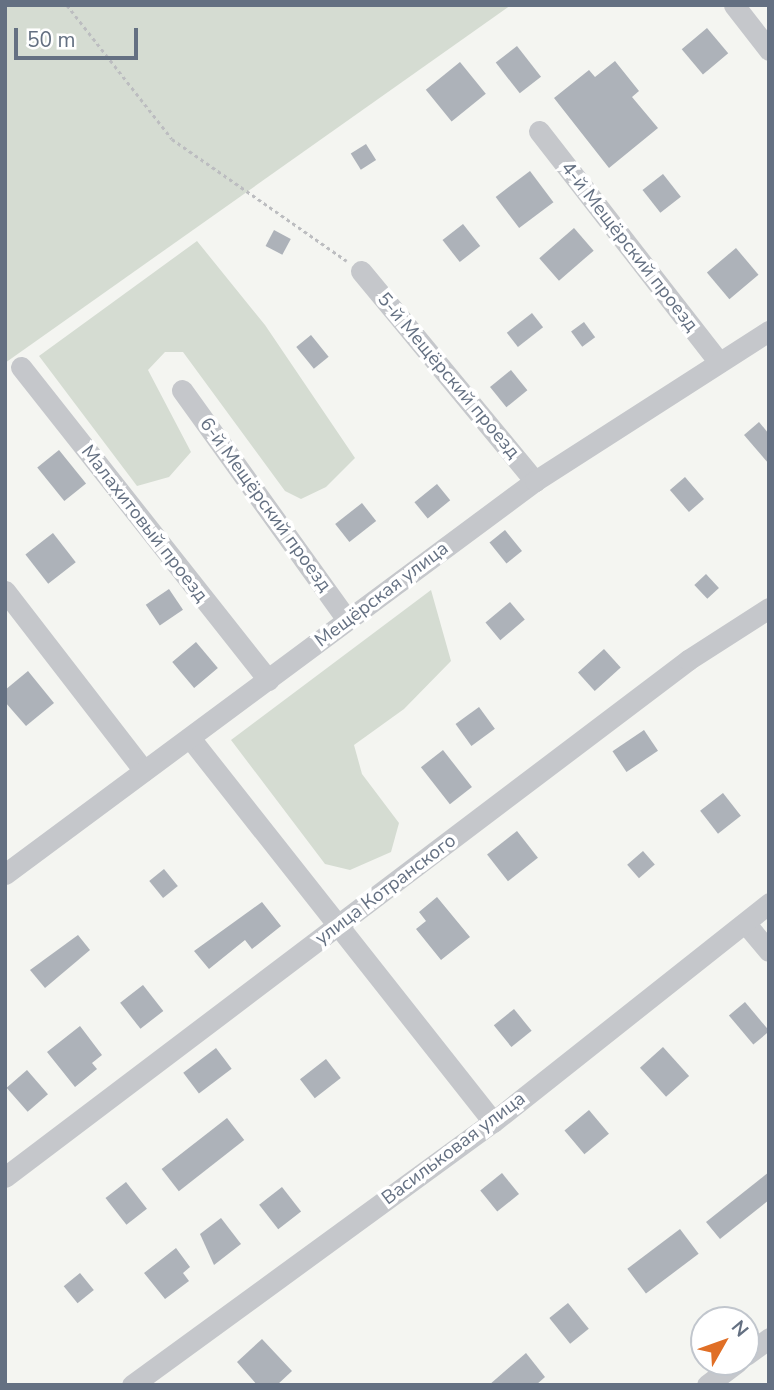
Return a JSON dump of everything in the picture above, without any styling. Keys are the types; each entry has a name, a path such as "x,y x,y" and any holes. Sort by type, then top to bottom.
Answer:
{"street":[{"path":"734,5 769,50"},
{"name":"4-й Мещёрский проезд","path":"539,131 719,362"},
{"name":"5-й Мещёрский проезд","path":"361,271 535,481"},
{"name":"Мещёрская улица","path":"5,874 535,481 769,331"},
{"name":"Малахитовый проезд","path":"21,367 268,680"},
{"name":"6-й Мещёрский проезд","path":"183,390 347,620"},
{"path":"5,591 145,771"},
{"name":"улица Котранского","path":"5,1177 688,660 769,608"},
{"path":"190,738 336,928 493,1122"},
{"name":"Васильковая улица","path":"132,1385 493,1122 746,924 769,903"},
{"path":"746,924 769,951"}],"path":[{"path":"67,5 172,139 361,271"}],"shaded area":[{"path":"5,5 511,5 5,363"},
{"path":"197,241 265,325 355,458 326,487 301,499 285,491 183,352 165,352 148,370 191,452 169,477 137,486 39,356"},
{"path":"431,590 451,661 404,709 354,745 362,774 399,823 391,852 350,870 325,864 231,740"}],"building":[{"path":"707,28 728,53 703,74 682,49"},
{"path":"517,46 541,77 520,93 496,63"},
{"path":"615,61 639,91 632,97 658,128 609,168 554,98 589,70 595,77"},
{"path":"460,62 486,94 452,122 426,90"},
{"path":"366,144 376,160 361,170 351,154"},
{"path":"530,171 553,202 519,228 496,197"},
{"path":"663,174 681,197 660,213 643,190"},
{"path":"463,224 480,246 460,262 443,240"},
{"path":"574,228 594,251 559,281 539,258"},
{"path":"274,230 291,239 282,255 266,246"},
{"path":"736,248 758,275 729,299 707,272"},
{"path":"532,313 543,327 518,347 507,333"},
{"path":"584,322 595,337 582,347 571,331"},
{"path":"311,335 329,357 314,369 296,347"},
{"path":"511,370 527,390 506,407 490,387"},
{"path":"759,422 769,434 769,464 744,435"},
{"path":"59,450 86,483 64,501 37,468"},
{"path":"685,477 704,499 689,512 670,490"},
{"path":"437,484 450,500 428,519 414,502"},
{"path":"362,503 376,521 349,542 335,524"},
{"path":"505,530 522,551 506,564 489,543"},
{"path":"53,533 76,562 48,584 25,555"},
{"path":"706,574 719,588 707,599 694,585"},
{"path":"169,589 183,610 160,625 146,605"},
{"path":"510,602 525,620 500,640 485,623"},
{"path":"196,642 218,668 194,688 172,662"},
{"path":"604,649 621,668 595,691 578,672"},
{"path":"28,671 54,703 26,726 5,702 5,690"},
{"path":"479,707 495,729 471,746 456,724"},
{"path":"644,730 658,751 626,772 612,751"},
{"path":"443,750 472,787 450,804 421,767"},
{"path":"723,793 741,816 718,834 700,811"},
{"path":"517,831 538,858 508,881 487,854"},
{"path":"643,851 655,865 639,878 627,865"},
{"path":"164,869 178,886 163,898 149,881"},
{"path":"437,897 470,937 441,960 416,929 426,921 419,912"},
{"path":"262,902 281,926 252,949 245,940 209,969 194,951"},
{"path":"78,935 90,950 45,988 30,970"},
{"path":"143,985 163,1011 140,1029 120,1003"},
{"path":"745,1002 769,1031 753,1045 729,1015"},
{"path":"514,1009 532,1031 511,1047 494,1025"},
{"path":"80,1026 102,1055 92,1063 97,1069 75,1087 47,1052"},
{"path":"663,1047 689,1076 666,1097 640,1068"},
{"path":"216,1048 232,1069 199,1093 183,1073"},
{"path":"326,1059 341,1078 315,1098 300,1079"},
{"path":"27,1070 48,1094 28,1112 7,1088"},
{"path":"589,1110 609,1134 584,1154 564,1131"},
{"path":"227,1118 244,1140 179,1191 162,1169"},
{"path":"769,1172 769,1200 720,1239 706,1222"},
{"path":"502,1173 519,1194 497,1212 480,1191"},
{"path":"126,1182 147,1209 126,1225 106,1198"},
{"path":"282,1187 301,1211 278,1229 259,1205"},
{"path":"221,1218 241,1244 214,1265 200,1234"},
{"path":"680,1229 699,1254 646,1293 627,1269"},
{"path":"176,1248 190,1267 183,1273 189,1281 165,1299 144,1273"},
{"path":"80,1273 94,1290 78,1303 64,1286"},
{"path":"568,1303 589,1329 570,1344 549,1318"},
{"path":"262,1339 292,1371 277,1385 257,1385 237,1362"},
{"path":"526,1353 545,1377 536,1385 489,1385"}]}
